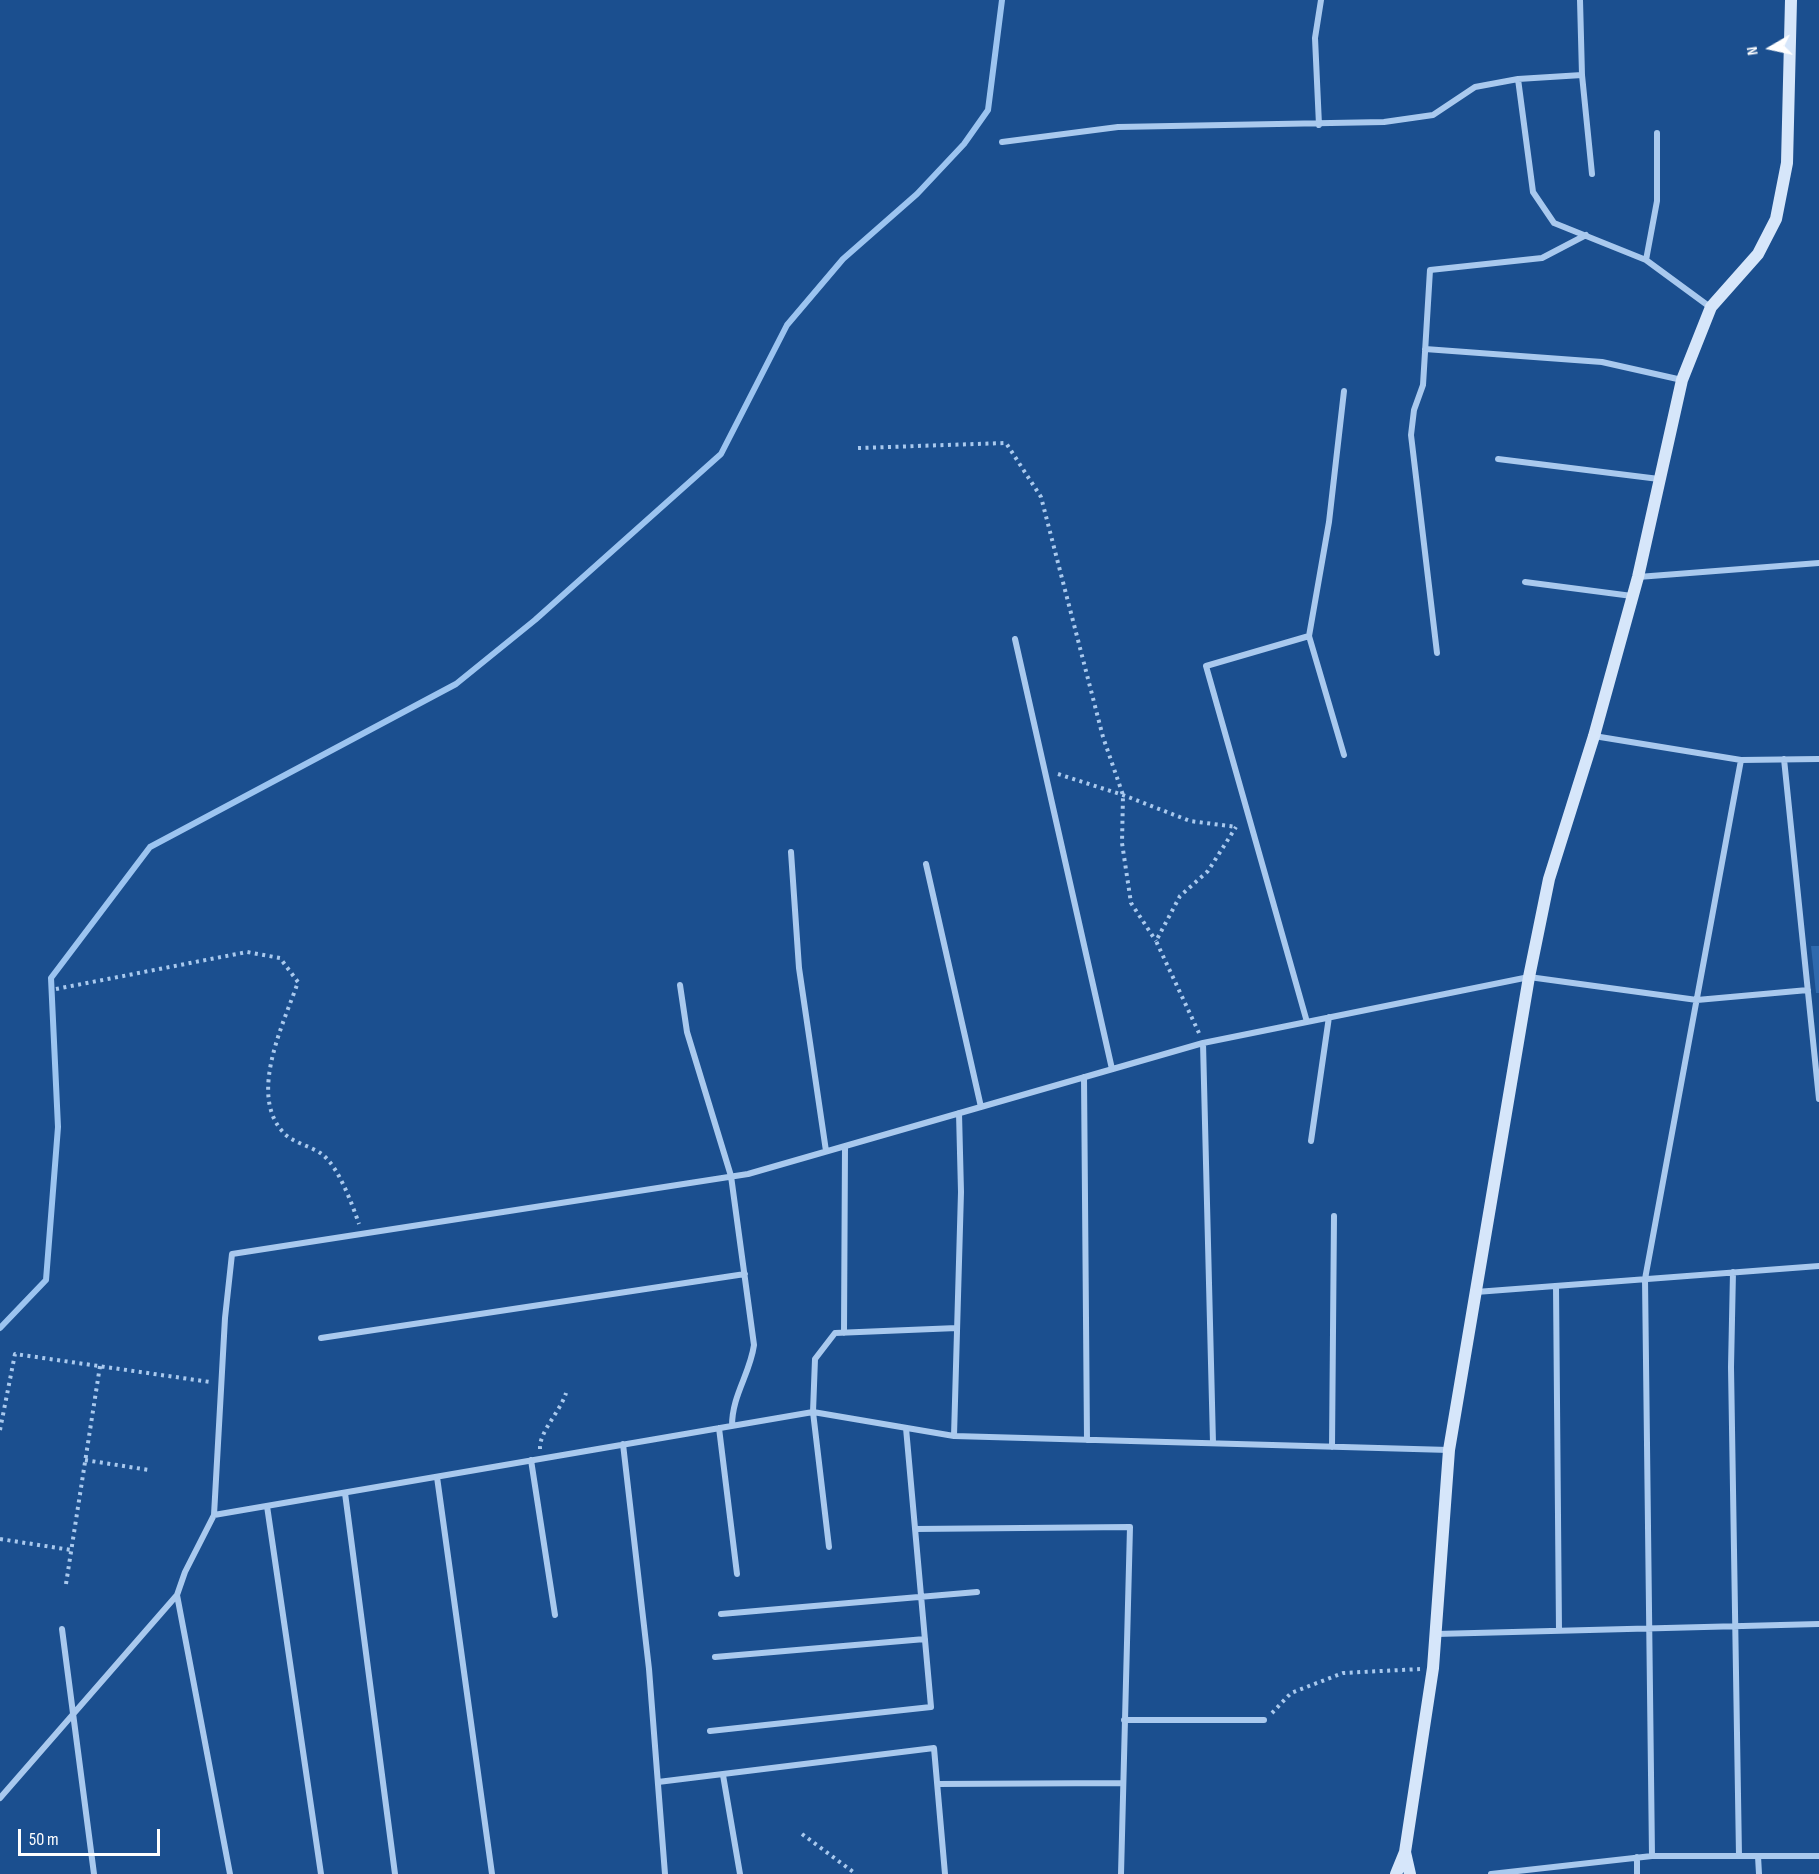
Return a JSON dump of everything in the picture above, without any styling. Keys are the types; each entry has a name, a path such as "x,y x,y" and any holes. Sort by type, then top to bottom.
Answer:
{"main road":[{"path":"1396,1874 1405,1852 1433,1668 1449,1450 1529,977 1549,879 1594,736 1638,577 1682,380 1711,307 1758,255 1776,219 1788,163 1791,0"},
{"path":"1405,1852 1410,1874"}],"street":[{"path":"1319,125 1315,38 1321,0"},
{"path":"1580,0 1582,75 1592,174"},
{"path":"1002,142 1118,127 1384,122 1433,115 1475,87 1518,79 1582,75"},
{"path":"1518,79 1533,192 1554,223 1646,260 1711,307"},
{"path":"1646,260 1657,201 1657,133"},
{"path":"1437,652 1411,435 1414,410 1423,385 1430,270 1542,258 1586,235"},
{"path":"1425,350 1602,362 1682,380"},
{"path":"1344,391 1329,522 1309,636 1344,755"},
{"path":"1498,459 1659,479"},
{"path":"1638,577 1819,563"},
{"path":"1525,582 1632,596"},
{"path":"1307,1022 1206,666 1309,636"},
{"path":"1015,639 1112,1069"},
{"path":"1594,736 1741,760 1819,759"},
{"path":"1784,759 1819,1099"},
{"path":"1652,1856 1645,1279 1741,760"},
{"path":"791,852 799,968 826,1151"},
{"path":"926,864 981,1107"},
{"path":"0,1798 177,1595 185,1572 214,1515 225,1318 232,1254 731,1176 845,1146 1203,1043 1529,977 1697,1000 1808,990"},
{"path":"680,985 687,1032 731,1176 754,1345 751,1362 734,1399 732,1426"},
{"path":"1311,1141 1329,1017"},
{"path":"1203,1043 1213,1443"},
{"path":"1084,1077 1087,1440"},
{"path":"954,1436 961,1192 959,1113"},
{"path":"844,1333 845,1146"},
{"path":"1332,1447 1334,1216"},
{"path":"1475,1292 1819,1266"},
{"path":"1733,1272 1731,1367 1739,1856"},
{"path":"321,1338 745,1274"},
{"path":"1556,1286 1559,1630"},
{"path":"829,1547 813,1412 814,1359 835,1333 957,1328"},
{"path":"214,1515 813,1412 954,1436 1449,1450"},
{"path":"719,1428 737,1574"},
{"path":"710,1731 931,1707 906,1428"},
{"path":"623,1444 649,1669 665,1874"},
{"path":"531,1460 555,1616"},
{"path":"437,1477 492,1874"},
{"path":"345,1493 395,1874"},
{"path":"267,1506 321,1874"},
{"path":"915,1529 1130,1527 1121,1874"},
{"path":"721,1614 977,1592"},
{"path":"177,1595 230,1874"},
{"path":"1435,1634 1819,1624"},
{"path":"62,1629 94,1874"},
{"path":"716,1657 925,1639"},
{"path":"1124,1720 1264,1720"},
{"path":"658,1782 934,1748 945,1874"},
{"path":"723,1775 740,1874"},
{"path":"938,1784 1122,1783"},
{"path":"1491,1874 1652,1856 1819,1856"},
{"path":"1758,1856 1759,1874"},
{"path":"1637,1857 1637,1874"}],"path":[{"path":"858,448 1006,443 1041,497 1103,737 1123,795 1122,843 1131,903 1156,941 1203,1043"},
{"path":"1044,770 1123,795 1190,821 1252,829"},
{"path":"1156,941 1180,896 1208,871 1236,827"},
{"path":"56,989 247,952 280,958 298,982 268,1070 269,1106 283,1133 324,1156 348,1194 363,1233"},
{"path":"0,1430 15,1354 222,1384"},
{"path":"66,1584 100,1366"},
{"path":"541,1459 540,1440 561,1408 566,1393"},
{"path":"85,1460 149,1470"},
{"path":"0,1539 71,1550"},
{"path":"1264,1720 1291,1693 1342,1673 1433,1668"},
{"path":"802,1834 856,1874"}],"shaded area":[{"path":"1811,946 1819,946 1819,993 1816,993"}],"waterway":[{"path":"0,1328 46,1280 58,1127 51,978 150,847 456,684 535,620 721,454 787,325 843,259 917,194 964,144 988,110 1002,0"}]}
